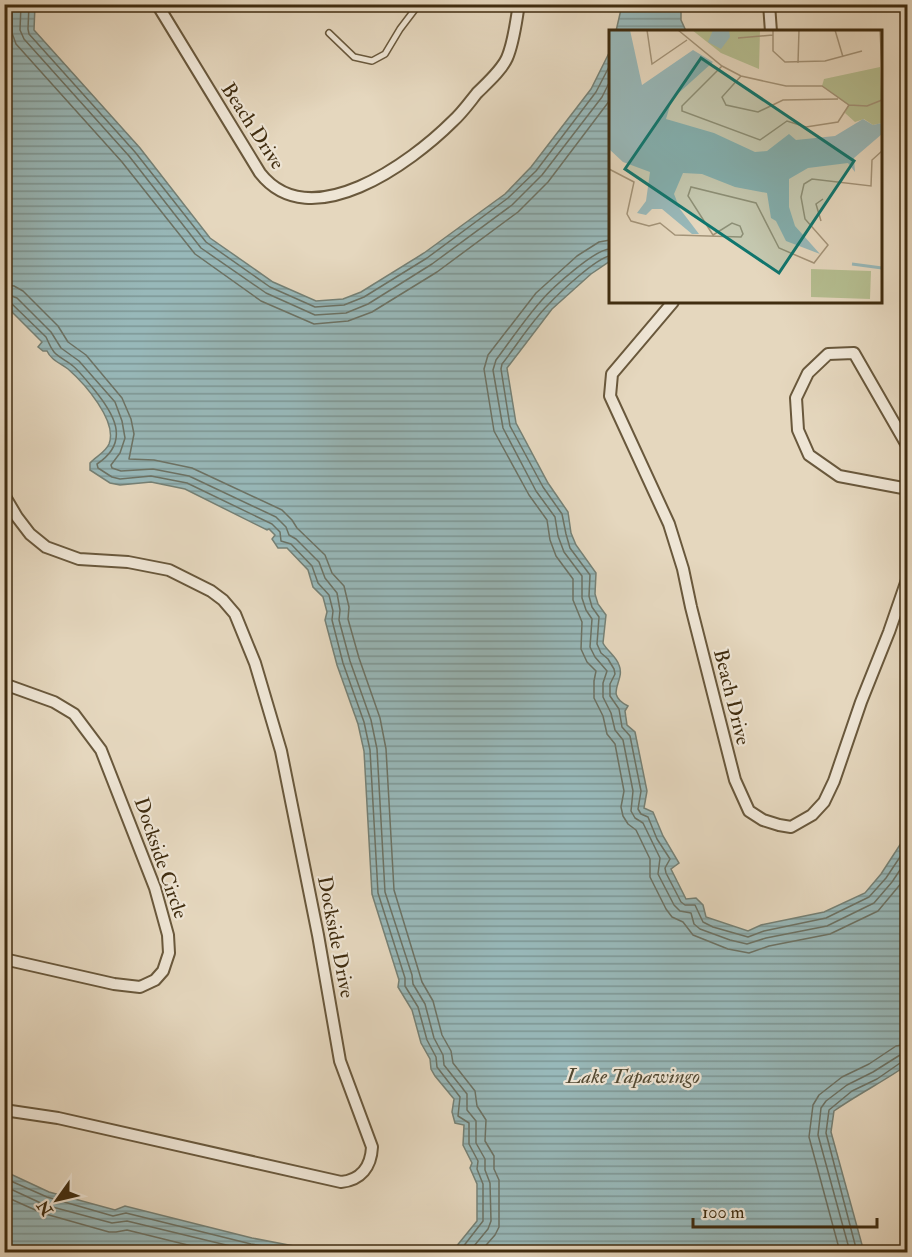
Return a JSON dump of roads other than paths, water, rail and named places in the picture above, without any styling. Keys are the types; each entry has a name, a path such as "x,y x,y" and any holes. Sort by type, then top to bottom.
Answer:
{"street":[{"name":"Beach Drive","path":"157,4 268,184 301,198 319,199 337,195 367,183 401,163 453,122 507,58 519,4"},
{"path":"769,4 771,30"},
{"name":"Beach Drive","path":"672,303 612,374 610,396 669,524 683,569 735,780 749,811 763,820 791,826 812,815 824,802 834,781 908,578"},
{"path":"908,447 854,353 828,354 808,373 796,398 798,430 809,455 839,476 908,489"},
{"name":"Dockside Drive","path":"4,495 16,518 46,547 79,559 128,562 169,570 211,591 223,600 235,614 255,663 281,751 318,935 340,1061 372,1148 372,1158 364,1172 358,1177 341,1182 58,1118 4,1110"},
{"name":"Dockside Circle","path":"4,684 54,702 74,714 101,750 155,888 168,935 169,953 163,970 154,980 140,987 114,984 4,960"}],"lane":[{"path":"328,33 354,57 372,61 385,54 419,4"}],"water":[{"name":"Lake Tapawingo","path":"9,4 35,5 34,30 140,148 210,238 273,282 316,301 343,299 361,292 424,253 505,194 531,167 591,89 609,53 609,262 591,274 552,309 507,368 516,423 548,483 568,512 571,533 576,545 596,573 595,594 598,604 606,615 603,643 619,665 620,677 616,692 621,701 628,706 625,711 627,725 635,732 647,791 644,808 653,812 663,836 679,863 671,869 686,899 696,898 703,905 706,917 748,931 761,925 824,912 865,893 881,874 907,834 907,1065 834,1111 831,1132 864,1252 440,1252 455,1248 477,1221 477,1184 470,1168 472,1163 463,1145 464,1125 455,1123 452,1112 454,1099 431,1069 430,1059 421,1043 412,1010 398,987 399,980 372,894 364,751 358,724 337,665 325,620 327,612 323,597 313,587 308,570 287,548 278,548 272,539 275,535 269,529 185,489 151,482 120,485 110,483 90,470 90,463 109,444 109,425 104,414 82,383 68,369 53,359 47,351 38,347 42,342 5,305 4,10"},
{"path":"622,5 681,5 681,20 686,30 616,30"},
{"path":"4,1171 49,1192 115,1210 125,1206 317,1252 5,1252"}]}
